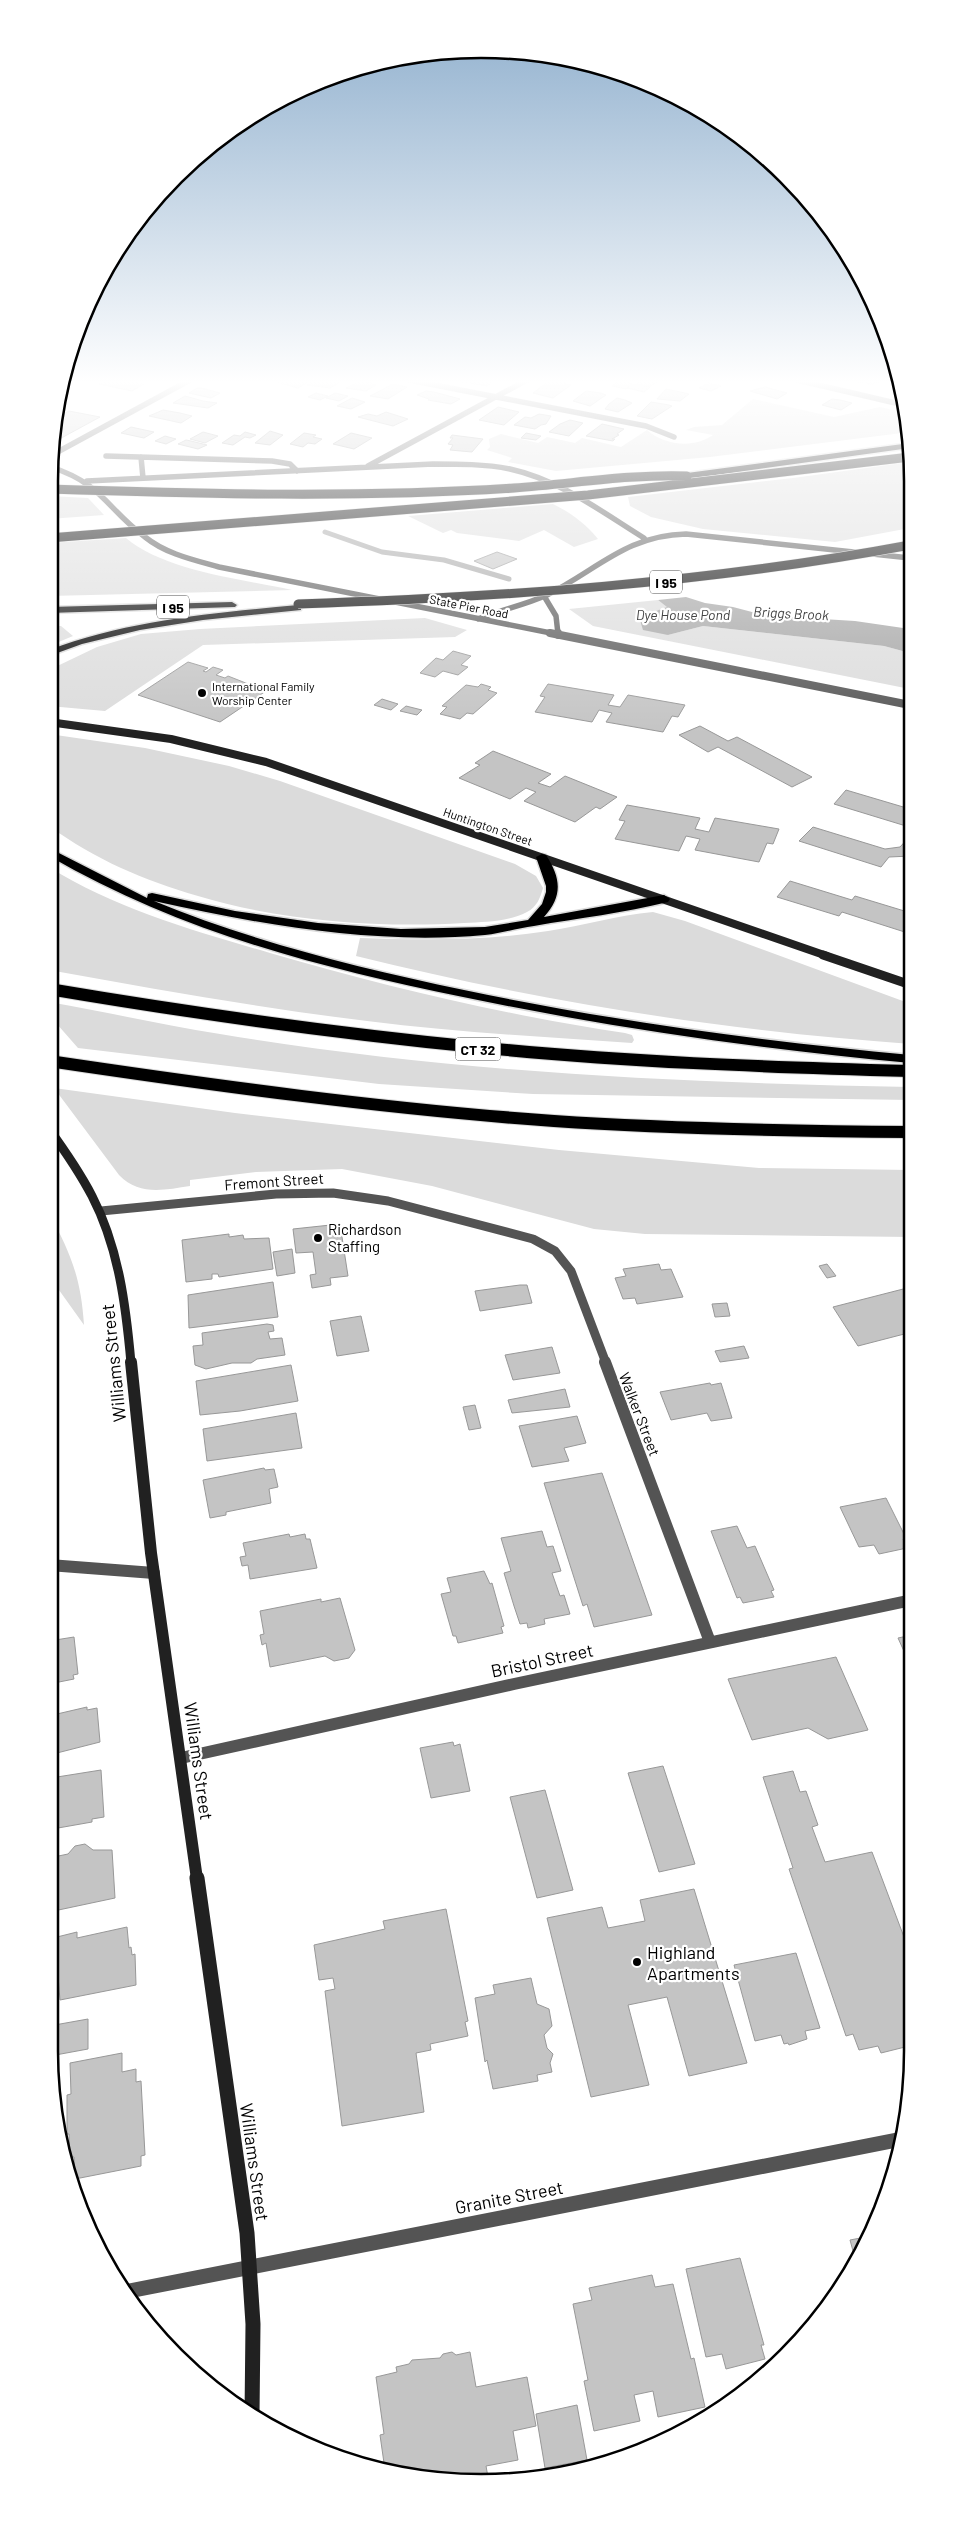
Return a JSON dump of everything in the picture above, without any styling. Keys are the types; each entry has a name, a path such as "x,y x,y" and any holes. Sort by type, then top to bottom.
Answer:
{"highway":[{"path":"58,528 453,498"},
{"path":"58,537 503,504 558,498"},
{"name":"I 95","path":"58,610 298,606 550,592 658,583 805,564 904,546"},
{"path":"58,650 92,637 143,626 298,606"},
{"path":"58,856 117,888 184,919 256,943 360,971 459,993 671,1032 904,1058"},
{"path":"532,922 548,907 553,896 549,874 542,857"},
{"path":"117,888 271,922 365,932 470,932 594,914 664,899"}],"main road":[{"name":"Huntington Street","path":"58,723 126,732 225,751 318,780 904,983"},
{"name":"CT 32","path":"58,990 286,1028 493,1051 697,1065 904,1071"},
{"path":"58,1063 236,1090 484,1116 689,1128 904,1132"},
{"name":"Williams Street","path":"58,1142 85,1179 101,1211 120,1270 126,1304 142,1482 250,2267 255,2354 252,2407"}],"street":[{"name":"State Pier Road","path":"107,498 145,537 164,548 191,559 235,570 904,704"},
{"path":"577,498 644,538"},
{"path":"478,619 544,596 644,538 662,534 682,534 904,557"},
{"path":"544,596 556,616 558,635"},
{"name":"Fremont Street","path":"101,1211 295,1193 333,1192 388,1201 505,1232"},
{"name":"Walker Street","path":"505,1232 544,1243 561,1255 567,1263 710,1642"},
{"path":"58,1566 154,1573"},
{"name":"Bristol Street","path":"181,1758 710,1642 904,1602"},
{"name":"Granite Street","path":"132,2290 895,2139"}],"shaded area":[{"path":"58,498 88,498 104,515 58,518"},
{"path":"628,498 904,498 904,529 835,542 703,529 651,517 630,506"},
{"path":"553,504 577,519 598,539 574,547 544,530 519,541 457,533 451,530 443,533 408,516"},
{"path":"126,538 142,549 182,566 292,590 58,596 58,542"},
{"path":"658,600 668,607 643,615 668,635 703,626 884,646 904,651 904,688 593,626 569,609"},
{"path":"425,618 467,630 455,637 203,645 105,711 58,707 58,666 97,647 141,634 200,629"},
{"path":"58,626 61,626 73,636 58,642"},
{"path":"58,735 145,748 229,766 280,781 515,864 536,876 543,888 538,902 533,908 504,920 432,924 330,921 229,905 178,890 120,868 58,832"},
{"path":"58,872 101,895 156,918 242,945 402,989 535,1018 625,1033 632,1035 634,1040 632,1043 433,1028 327,1016 58,972"},
{"path":"653,912 685,921 904,1001 904,1043 771,1031 631,1012 493,987 356,956 360,938 431,939 501,937 548,931"},
{"path":"58,1004 220,1034 392,1058 564,1073 651,1078 904,1087 904,1100 533,1094 379,1084 78,1048 58,1025"},
{"path":"58,1089 235,1113 559,1150 759,1168 904,1170 904,1237 645,1234 594,1229 432,1186 342,1169 256,1172 190,1180 190,1186 161,1190 143,1189 127,1182 119,1175 58,1093"},
{"path":"58,1231 74,1267 83,1308 84,1325 58,1289"}],"water":[{"name":"Dye House Pond","path":"686,597 705,603 752,612 764,610 790,617 855,621 904,628 904,651 884,646 703,626 668,635 643,630 639,617 667,607 658,600"}],"building":[{"path":"497,552 517,559 493,569 474,561"},
{"path":"453,651 471,656 461,665 468,667 458,675 443,671 435,677 420,673 436,658 443,660"},
{"name":"International Family Worship Center","path":"188,662 208,668 203,671 206,672 213,667 223,670 216,675 225,678 228,676 266,691 220,722 138,695"},
{"path":"481,684 491,687 488,690 497,693 473,714 467,713 460,719 440,714 447,707 442,706 466,685 478,687"},
{"path":"548,684 614,695 608,705 620,707 628,695 685,705 678,717 672,716 663,732 606,722 612,713 599,710 592,722 535,712 545,697 540,696"},
{"path":"382,699 398,704 391,710 374,705"},
{"path":"406,706 422,710 417,715 400,711"},
{"path":"700,726 728,741 737,737 812,777 792,787 718,747 708,752 679,735"},
{"path":"493,751 551,774 538,783 550,787 565,776 617,797 600,809 596,807 575,822 524,801 536,792 526,788 510,799 459,778 480,765 475,763"},
{"path":"846,790 904,807 904,825 834,804"},
{"path":"627,805 700,818 695,829 709,832 715,818 779,829 773,844 767,843 759,862 695,850 700,839 686,836 679,851 615,839 625,821 619,820"},
{"path":"813,827 885,849 900,847 904,843 904,856 889,857 881,867 799,841"},
{"path":"790,881 852,900 855,896 904,911 904,932 842,912 839,916 777,897"},
{"path":"340,1224 348,1276 330,1278 331,1285 312,1288 310,1275 316,1274 313,1252 296,1253 293,1229"},
{"path":"229,1234 229,1237 243,1235 244,1239 269,1238 273,1269 219,1277 218,1274 212,1274 212,1279 186,1282 182,1240"},
{"path":"292,1249 295,1273 277,1276 273,1252"},
{"path":"659,1264 661,1270 671,1269 683,1297 637,1304 635,1298 623,1299 615,1278 626,1276 623,1269"},
{"path":"827,1264 836,1276 827,1278 819,1266"},
{"path":"273,1282 278,1317 189,1328 188,1295"},
{"path":"527,1285 532,1303 480,1311 475,1291"},
{"path":"904,1289 904,1334 858,1346 833,1307"},
{"path":"727,1303 730,1316 715,1317 712,1304"},
{"path":"361,1316 369,1351 337,1356 330,1321"},
{"path":"267,1324 273,1325 274,1331 268,1332 270,1339 282,1338 285,1355 257,1359 251,1363 232,1363 206,1369 195,1365 193,1346 203,1345 202,1333"},
{"path":"744,1346 749,1358 720,1362 715,1351"},
{"path":"552,1347 560,1373 513,1380 505,1355"},
{"path":"291,1365 298,1401 240,1411 200,1415 196,1381"},
{"path":"710,1383 711,1385 721,1383 732,1418 711,1421 707,1413 671,1420 660,1392"},
{"path":"565,1389 570,1407 512,1413 508,1400"},
{"path":"475,1405 481,1428 469,1430 463,1407"},
{"path":"296,1413 302,1448 207,1461 203,1429"},
{"path":"577,1416 586,1443 564,1448 569,1461 532,1467 519,1426"},
{"path":"264,1468 265,1470 274,1469 278,1487 269,1489 271,1503 226,1512 226,1515 210,1518 203,1480"},
{"path":"602,1473 652,1615 594,1627 587,1604 583,1606 544,1483"},
{"path":"886,1498 904,1534 904,1549 879,1554 874,1545 859,1547 840,1507"},
{"path":"737,1526 747,1548 755,1546 774,1590 771,1591 774,1597 743,1603 740,1597 737,1598 711,1531"},
{"path":"542,1531 547,1547 553,1546 561,1571 552,1573 560,1596 564,1595 570,1614 544,1619 545,1624 528,1628 527,1623 520,1624 504,1573 511,1571 501,1538"},
{"path":"289,1534 290,1537 305,1534 306,1539 310,1539 317,1568 250,1579 248,1565 242,1566 240,1557 246,1556 243,1543"},
{"path":"484,1571 490,1584 492,1583 504,1626 501,1627 503,1633 458,1643 456,1636 453,1636 441,1594 451,1592 447,1578"},
{"path":"340,1598 355,1650 349,1658 334,1661 325,1656 270,1667 266,1643 262,1645 260,1635 264,1634 260,1611 321,1599 321,1602"},
{"path":"74,1637 78,1674 73,1675 74,1679 58,1682 58,1640"},
{"path":"904,1637 904,1651 898,1638"},
{"path":"836,1657 868,1730 828,1739 808,1728 752,1740 728,1679"},
{"path":"87,1707 87,1710 97,1708 100,1742 58,1753 58,1714"},
{"path":"453,1742 454,1746 460,1744 470,1791 431,1798 420,1748"},
{"path":"663,1766 695,1864 659,1872 628,1773"},
{"path":"101,1770 104,1817 92,1819 92,1822 58,1828 58,1777"},
{"path":"793,1771 800,1792 806,1791 818,1825 812,1827 825,1862 872,1852 904,1937 904,2047 881,2053 878,2046 859,2050 853,2034 846,2036 789,1869 793,1868 763,1777"},
{"path":"545,1790 573,1890 537,1898 510,1797"},
{"path":"85,1844 93,1850 112,1850 115,1898 58,1910 58,1856 68,1854 75,1846"},
{"name":"Highland Apartments","path":"694,1889 747,2063 689,2076 667,1997 628,2005 649,2085 591,2097 547,1918 602,1907 608,1928 645,1921 640,1900"},
{"path":"446,1909 468,2021 465,2022 468,2036 430,2044 431,2050 416,2053 424,2112 342,2126 325,1991 335,1989 333,1978 319,1980 314,1945 385,1929 383,1921"},
{"path":"127,1927 129,1948 131,1947 132,1955 135,1954 136,1985 60,2000 58,1937 77,1932 77,1938"},
{"path":"796,1953 820,2028 805,2031 807,2039 789,2045 788,2043 784,2044 781,2035 755,2041 734,1965"},
{"path":"531,1978 537,2004 549,2009 552,2026 544,2035 547,2048 553,2054 550,2063 552,2072 537,2075 538,2081 493,2089 487,2060 485,2062 475,1998 495,1994 493,1985"},
{"path":"88,2019 88,2049 58,2055 58,2024"},
{"path":"122,2053 122,2072 136,2069 136,2082 141,2081 145,2155 141,2156 141,2166 77,2179 74,2157 71,2157 70,2151 69,2134 67,2134 67,2095 71,2094 70,2063"},
{"path":"861,2238 853,2253 850,2240"},
{"path":"740,2258 764,2345 761,2345 765,2359 726,2369 722,2354 706,2357 686,2269"},
{"path":"652,2275 655,2287 673,2284 691,2359 694,2358 705,2407 658,2417 653,2391 634,2395 640,2421 594,2431 584,2381 588,2380 573,2304 592,2300 589,2288"},
{"path":"452,2352 456,2355 470,2352 476,2387 527,2377 536,2426 513,2431 518,2460 486,2466 487,2474 453,2474 384,2463 380,2435 384,2434 376,2377 397,2372 396,2367 409,2364 412,2360 440,2358 443,2354"},
{"path":"577,2405 587,2460 545,2468 536,2414"}],"waterway":[{"path":"325,532 382,552 444,560 509,579"}],"place":[{"name":"International Family Worship Center","path":"202,693"},
{"name":"Richardson Staffing","path":"318,1238"},
{"name":"Highland Apartments","path":"637,1962"}],"water label":[{"name":"Briggs Brook","path":"791,613"}]}
